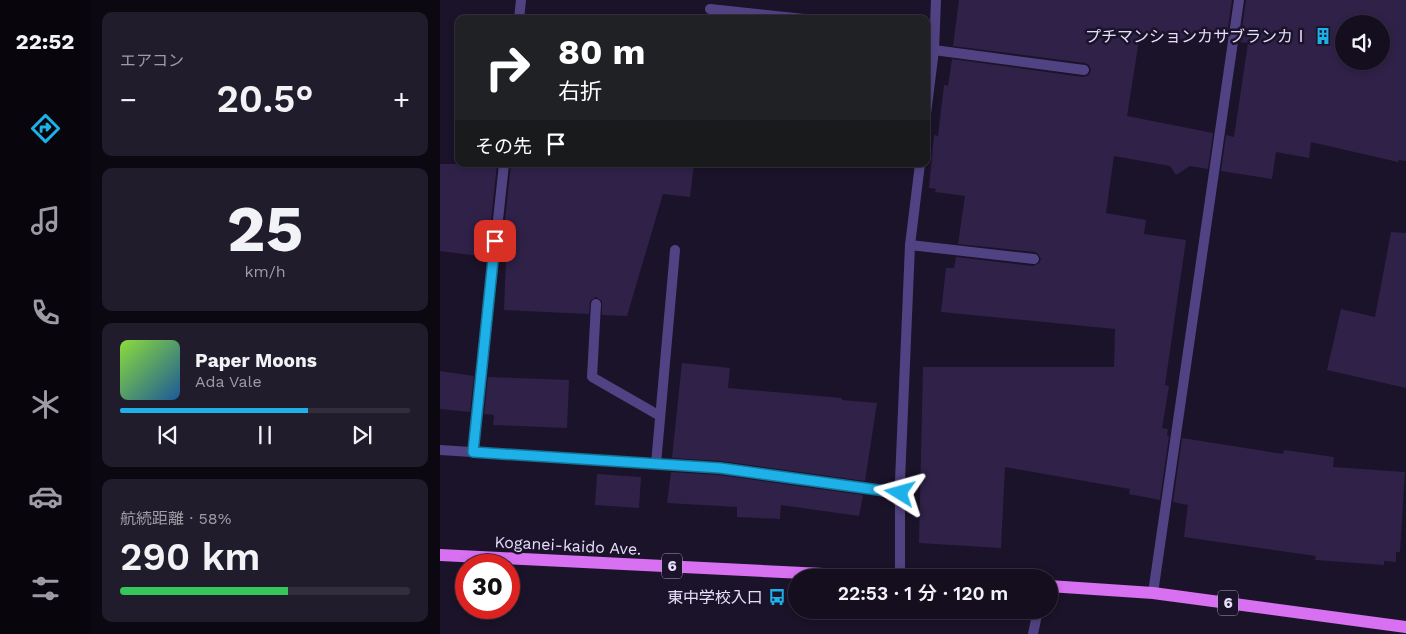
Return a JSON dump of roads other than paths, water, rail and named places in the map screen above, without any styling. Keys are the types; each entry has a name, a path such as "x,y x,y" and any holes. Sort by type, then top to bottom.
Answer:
{"main road":[{"name":"Koganei-kaido Ave.","path":"440,555 788,572"},
{"name":"6","path":"1058,587 1153,593 1406,627"}],"street":[{"path":"519,15 521,0"},
{"path":"930,82 934,50 931,32 936,0"},
{"path":"1153,593 1239,0"},
{"path":"710,9 766,15"},
{"path":"934,50 1084,70"},
{"path":"473,452 504,167"},
{"path":"900,569 900,493 910,245 920,167"},
{"path":"910,245 1034,259"},
{"path":"656,464 675,250"},
{"path":"596,304 592,377 660,416"},
{"path":"440,450 720,468 900,493"},
{"path":"1033,634 1036,619"}],"place":[{"name":"プチマンションカサブランカⅠ","path":"1323,36"},
{"name":"東中学校入口","path":"777,597"}]}
